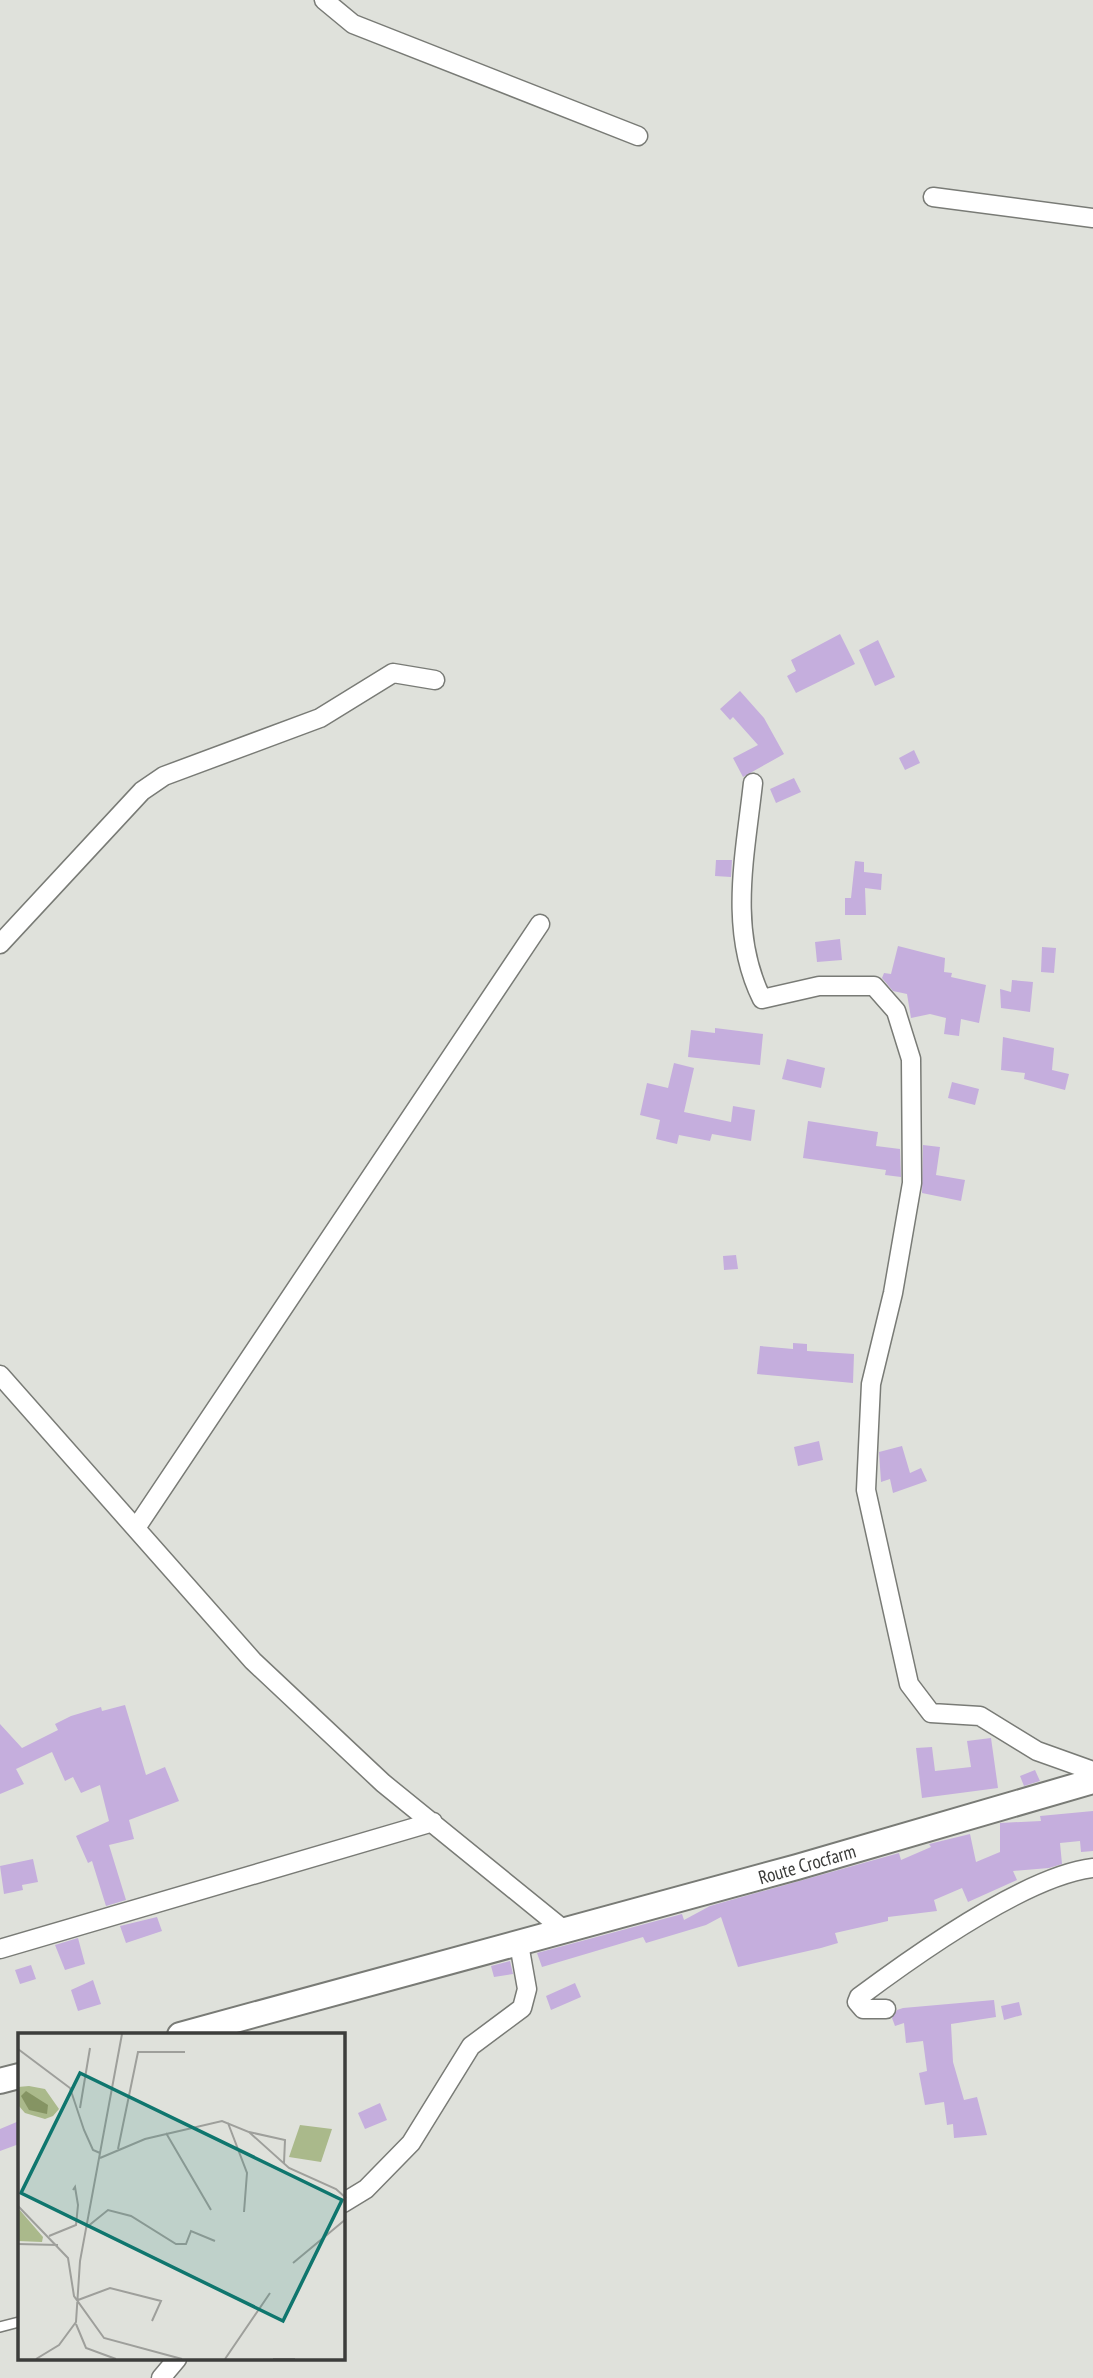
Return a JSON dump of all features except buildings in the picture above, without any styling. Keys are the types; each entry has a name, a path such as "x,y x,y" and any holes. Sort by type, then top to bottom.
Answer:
{"street":[{"path":"324,0 353,24 638,136"},
{"path":"933,197 1093,218"},
{"path":"0,944 142,791 164,776 320,719 393,673 435,680"},
{"path":"753,783 743,865 741,936 752,980 762,999 819,986 874,986 896,1011 911,1059 912,1183 893,1293 871,1384 866,1490 909,1684 931,1713 979,1716 1037,1751 1093,1771"},
{"path":"136,1528 540,924"},
{"path":"0,1375 253,1661 383,1783 564,1930"},
{"name":"Route Crocfarm","path":"187,2033 797,1867 1093,1781"},
{"path":"0,1949 433,1822"},
{"path":"886,2009 863,2009 857,2002 859,1997 897,1969 980,1917 1039,1884 1093,1868"},
{"path":"345,2202 366,2189 411,2143 471,2046 522,2008 527,1989 519,1944"},
{"path":"0,2081 18,2076"},
{"path":"161,2378 176,2360"}],"lane":[{"path":"0,2327 18,2322"}]}
